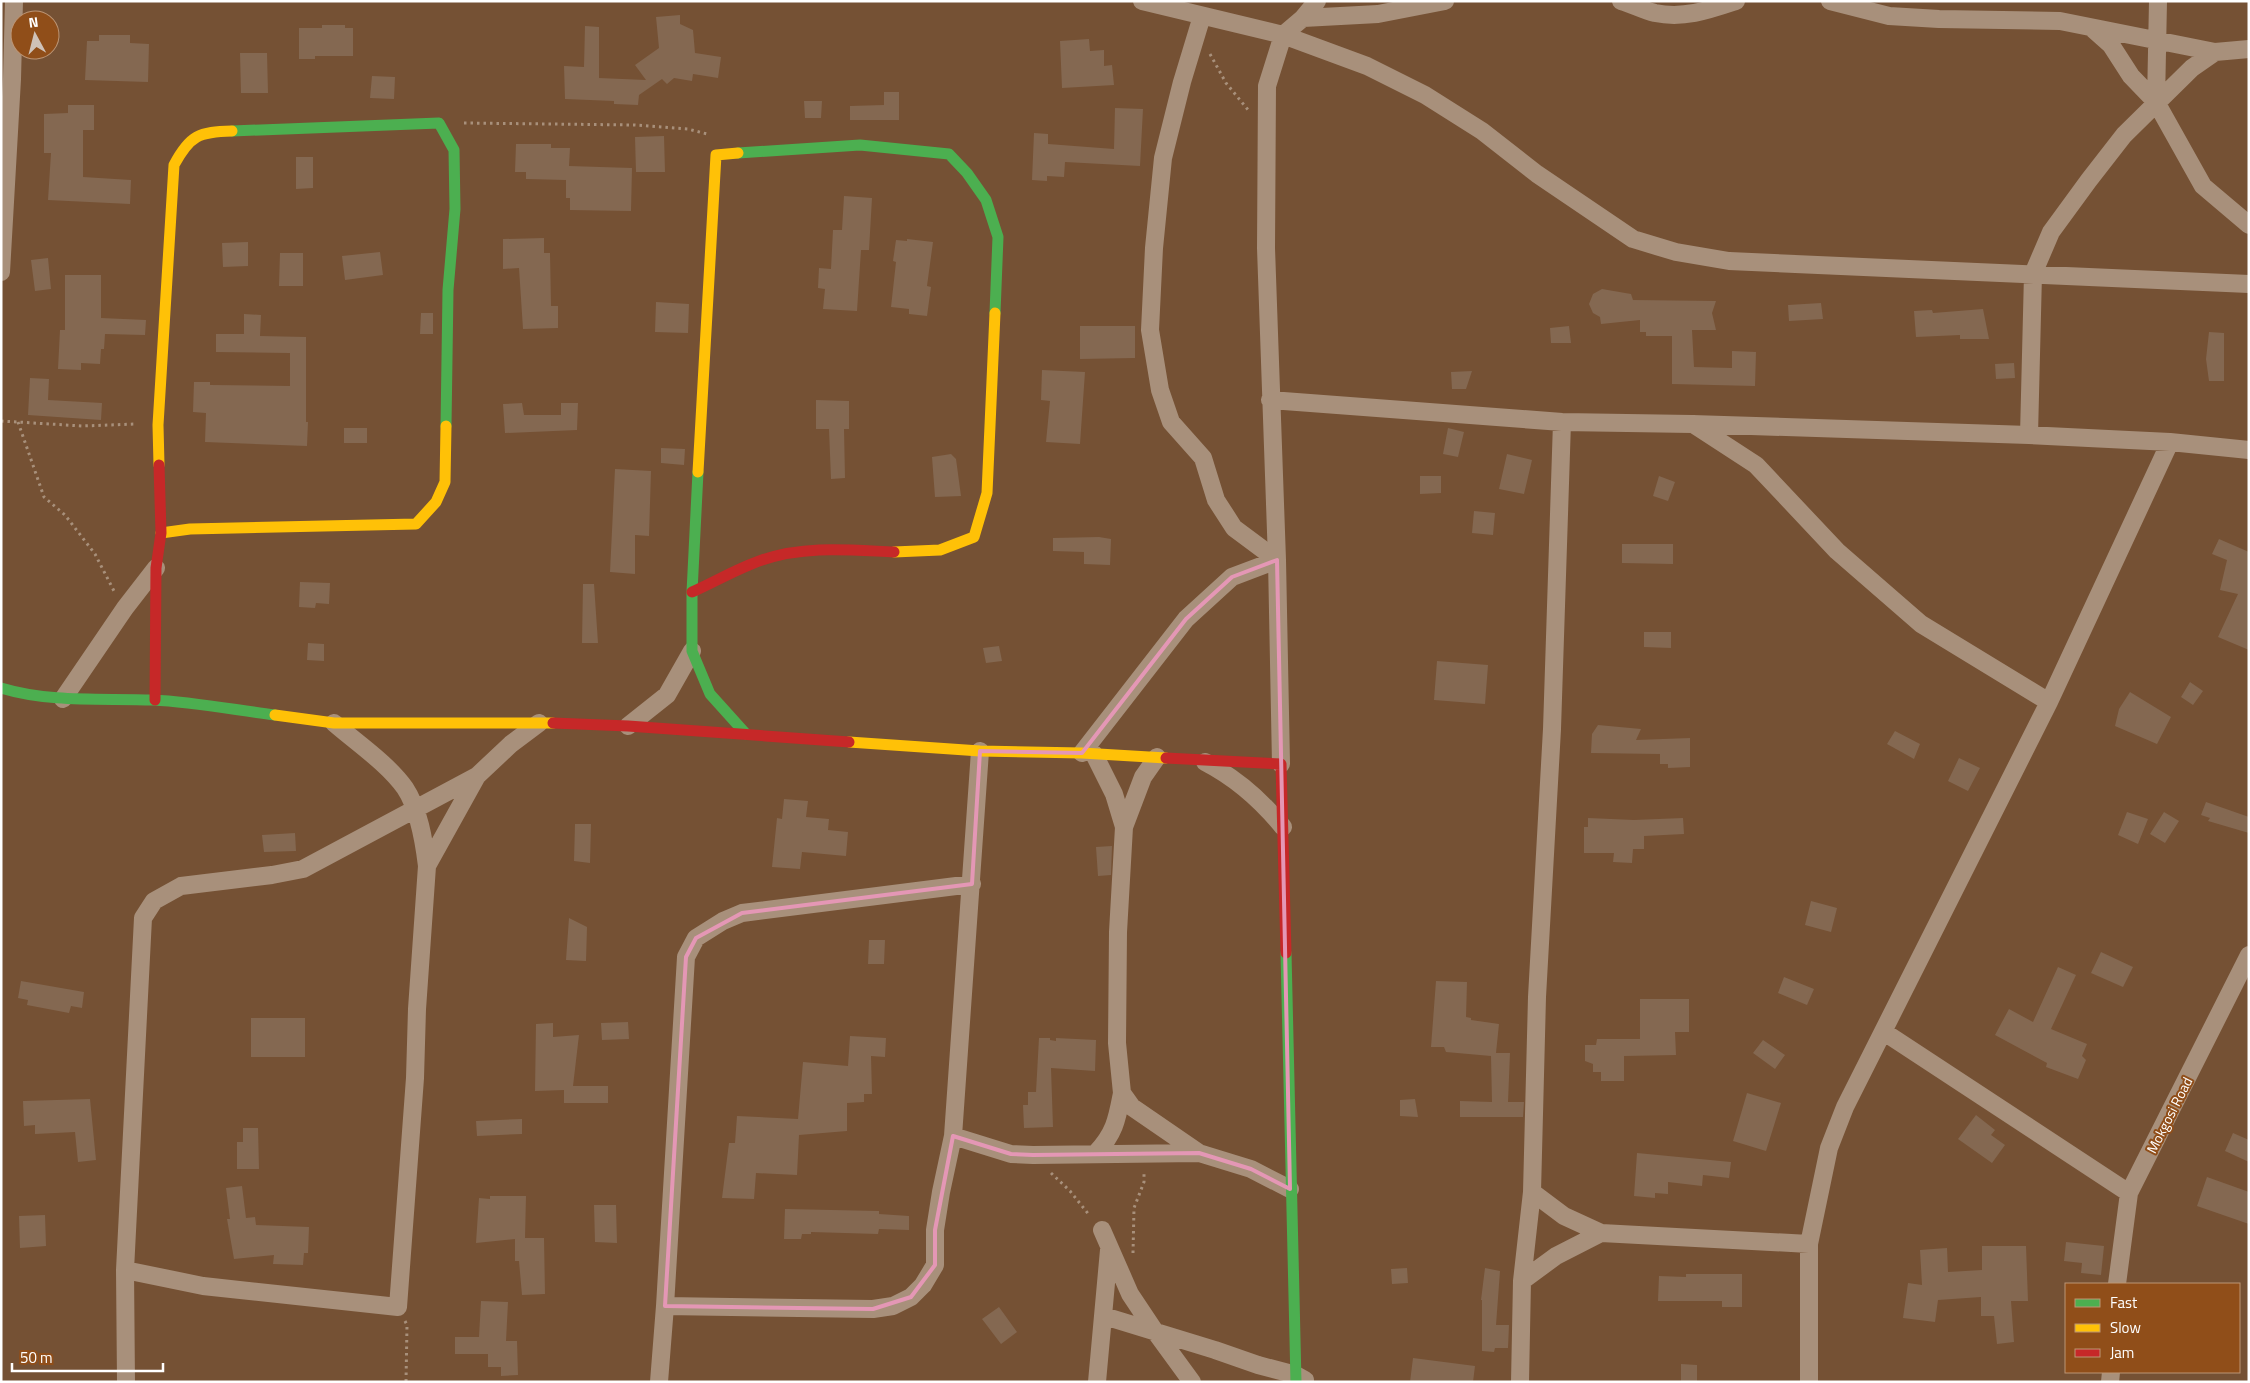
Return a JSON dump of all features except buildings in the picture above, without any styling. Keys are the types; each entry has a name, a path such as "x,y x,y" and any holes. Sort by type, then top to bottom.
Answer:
{"street":[{"path":"1,272 7,86 14,1"},
{"path":"1142,1 1283,34 1367,66 1425,95 1482,131 1537,174 1633,239 1676,252 1729,261 2249,284"},
{"path":"1104,1316 1154,1330 1300,1380 1290,1188 1277,560 1270,400 1265,126 1266,86 1283,34 1303,18 1317,1"},
{"path":"1303,18 1378,14 1444,1"},
{"path":"1621,1 1653,13 1678,16 1707,11 1736,1"},
{"path":"1830,1 1889,16 1939,19 2060,20 2215,52 2249,50"},
{"path":"2156,102 2158,1"},
{"path":"1202,16 1182,82 1163,158 1154,248 1150,330 1160,390 1171,422 1202,458 1216,500 1234,528 1277,560"},
{"path":"2092,28 2111,45 2132,76 2156,102 2203,186 2249,225"},
{"path":"2029,435 2033,274 2051,232 2124,135 2192,68 2215,52"},
{"path":"154,700 156,568 161,533 158,425 174,165 182,150 191,139 208,132 304,130 439,123 454,150 455,209 448,290 445,482 436,502 416,524 260,529 190,529 161,533"},
{"path":"692,592 762,560 794,553 828,548 894,552 940,550 974,537 987,493 998,238 986,200 967,173 949,154 860,145 716,155 713,182 692,592 692,651 710,694 746,734"},
{"path":"1270,400 1562,422 1692,424 2029,435 2170,442 2249,450"},
{"path":"1520,1382 1522,1281 1532,1192 1538,997 1552,729 1562,422"},
{"path":"1692,424 1756,465 1837,551 1921,624 2049,702"},
{"path":"1809,1382 1809,1244 1829,1148 1845,1107 2049,702 2170,442"},
{"path":"1088,753 1186,619 1232,577 1277,560"},
{"path":"63,699 125,608 156,568"},
{"path":"628,726 667,696 692,651"},
{"path":"1,688 21,694 63,699 154,700 334,723 539,723 628,726 980,750 1088,753 1281,764"},
{"path":"125,1270 203,1286 398,1307 415,1078 416,1010 427,866 424,844 414,809 405,789 385,768 334,723"},
{"path":"126,1382 125,1270 144,918 154,901 181,886 272,876 303,869 477,776 511,744 539,723"},
{"path":"665,1306 873,1309 892,1306 911,1297 922,1285 935,1265 935,1230 953,1136 980,750"},
{"path":"1088,753 1114,794 1124,827"},
{"path":"1096,1153 1108,1140 1116,1125 1122,1093 1117,1043 1118,932 1124,827 1143,777 1157,758"},
{"path":"1200,760 1222,771 1249,791 1267,808 1282,827"},
{"path":"427,866 477,776"},
{"path":"659,1382 686,957 696,938 722,921 742,913 972,884"},
{"name":"Mokgosi Road","path":"2117,1283 2129,1193 2249,955"},
{"path":"1884,1032 2129,1193"},
{"path":"1122,1093 1132,1107 1200,1153 1251,1169 1290,1188"},
{"path":"953,1136 1011,1154 1200,1153"},
{"path":"1532,1192 1564,1216 1601,1233 1809,1244"},
{"path":"1102,1230 1109,1250 1130,1294 1192,1382"},
{"path":"1522,1281 1556,1256 1601,1233"},
{"path":"1097,1382 1109,1250"}],"path":[{"path":"1209,47 1210,54 1226,83 1244,106 1265,126"},
{"path":"439,123 635,124 688,128 707,134 716,155"},
{"path":"1,421 82,426 158,425"},
{"path":"18,422 44,496 65,515 95,554 125,608"},
{"path":"1133,1258 1134,1208 1144,1182 1144,1153"},
{"path":"1033,1155 1070,1191 1102,1230"},
{"path":"398,1307 408,1325 406,1382"}],"highlighted area":[{"path":"1277,560 1290,1189 1251,1169 1199,1153 1011,1154 953,1136 935,1230 935,1265 911,1297 873,1309 665,1306 686,957 696,938 742,913 972,884 980,751 1082,753 1186,619 1232,577"}],"traffic: fast":[{"path":"232,131 439,123 454,150 455,209 448,290 446,426"},
{"path":"738,153 860,145 949,154 967,173 986,200 998,237 995,313"},
{"path":"698,472 692,592 692,651 710,694 746,734"},
{"path":"1,688 20,693 58,698 168,701 275,715"},
{"path":"1286,953 1296,1382"}],"traffic: slow":[{"path":"159,465 158,425 174,165 185,147 197,137 203,134 232,131"},
{"path":"698,472 716,155 738,153"},
{"path":"894,552 940,550 974,537 987,493 995,313"},
{"path":"161,533 190,529 416,524 436,502 445,482 446,426"},
{"path":"275,715 334,723 553,723"},
{"path":"849,742 980,751 1082,753 1166,758"}],"traffic: jam":[{"path":"155,700 156,568 161,533 159,465"},
{"path":"692,592 744,567 778,555 811,550 894,552"},
{"path":"553,723 628,726 849,742"},
{"path":"1166,758 1281,764 1286,953"}]}
